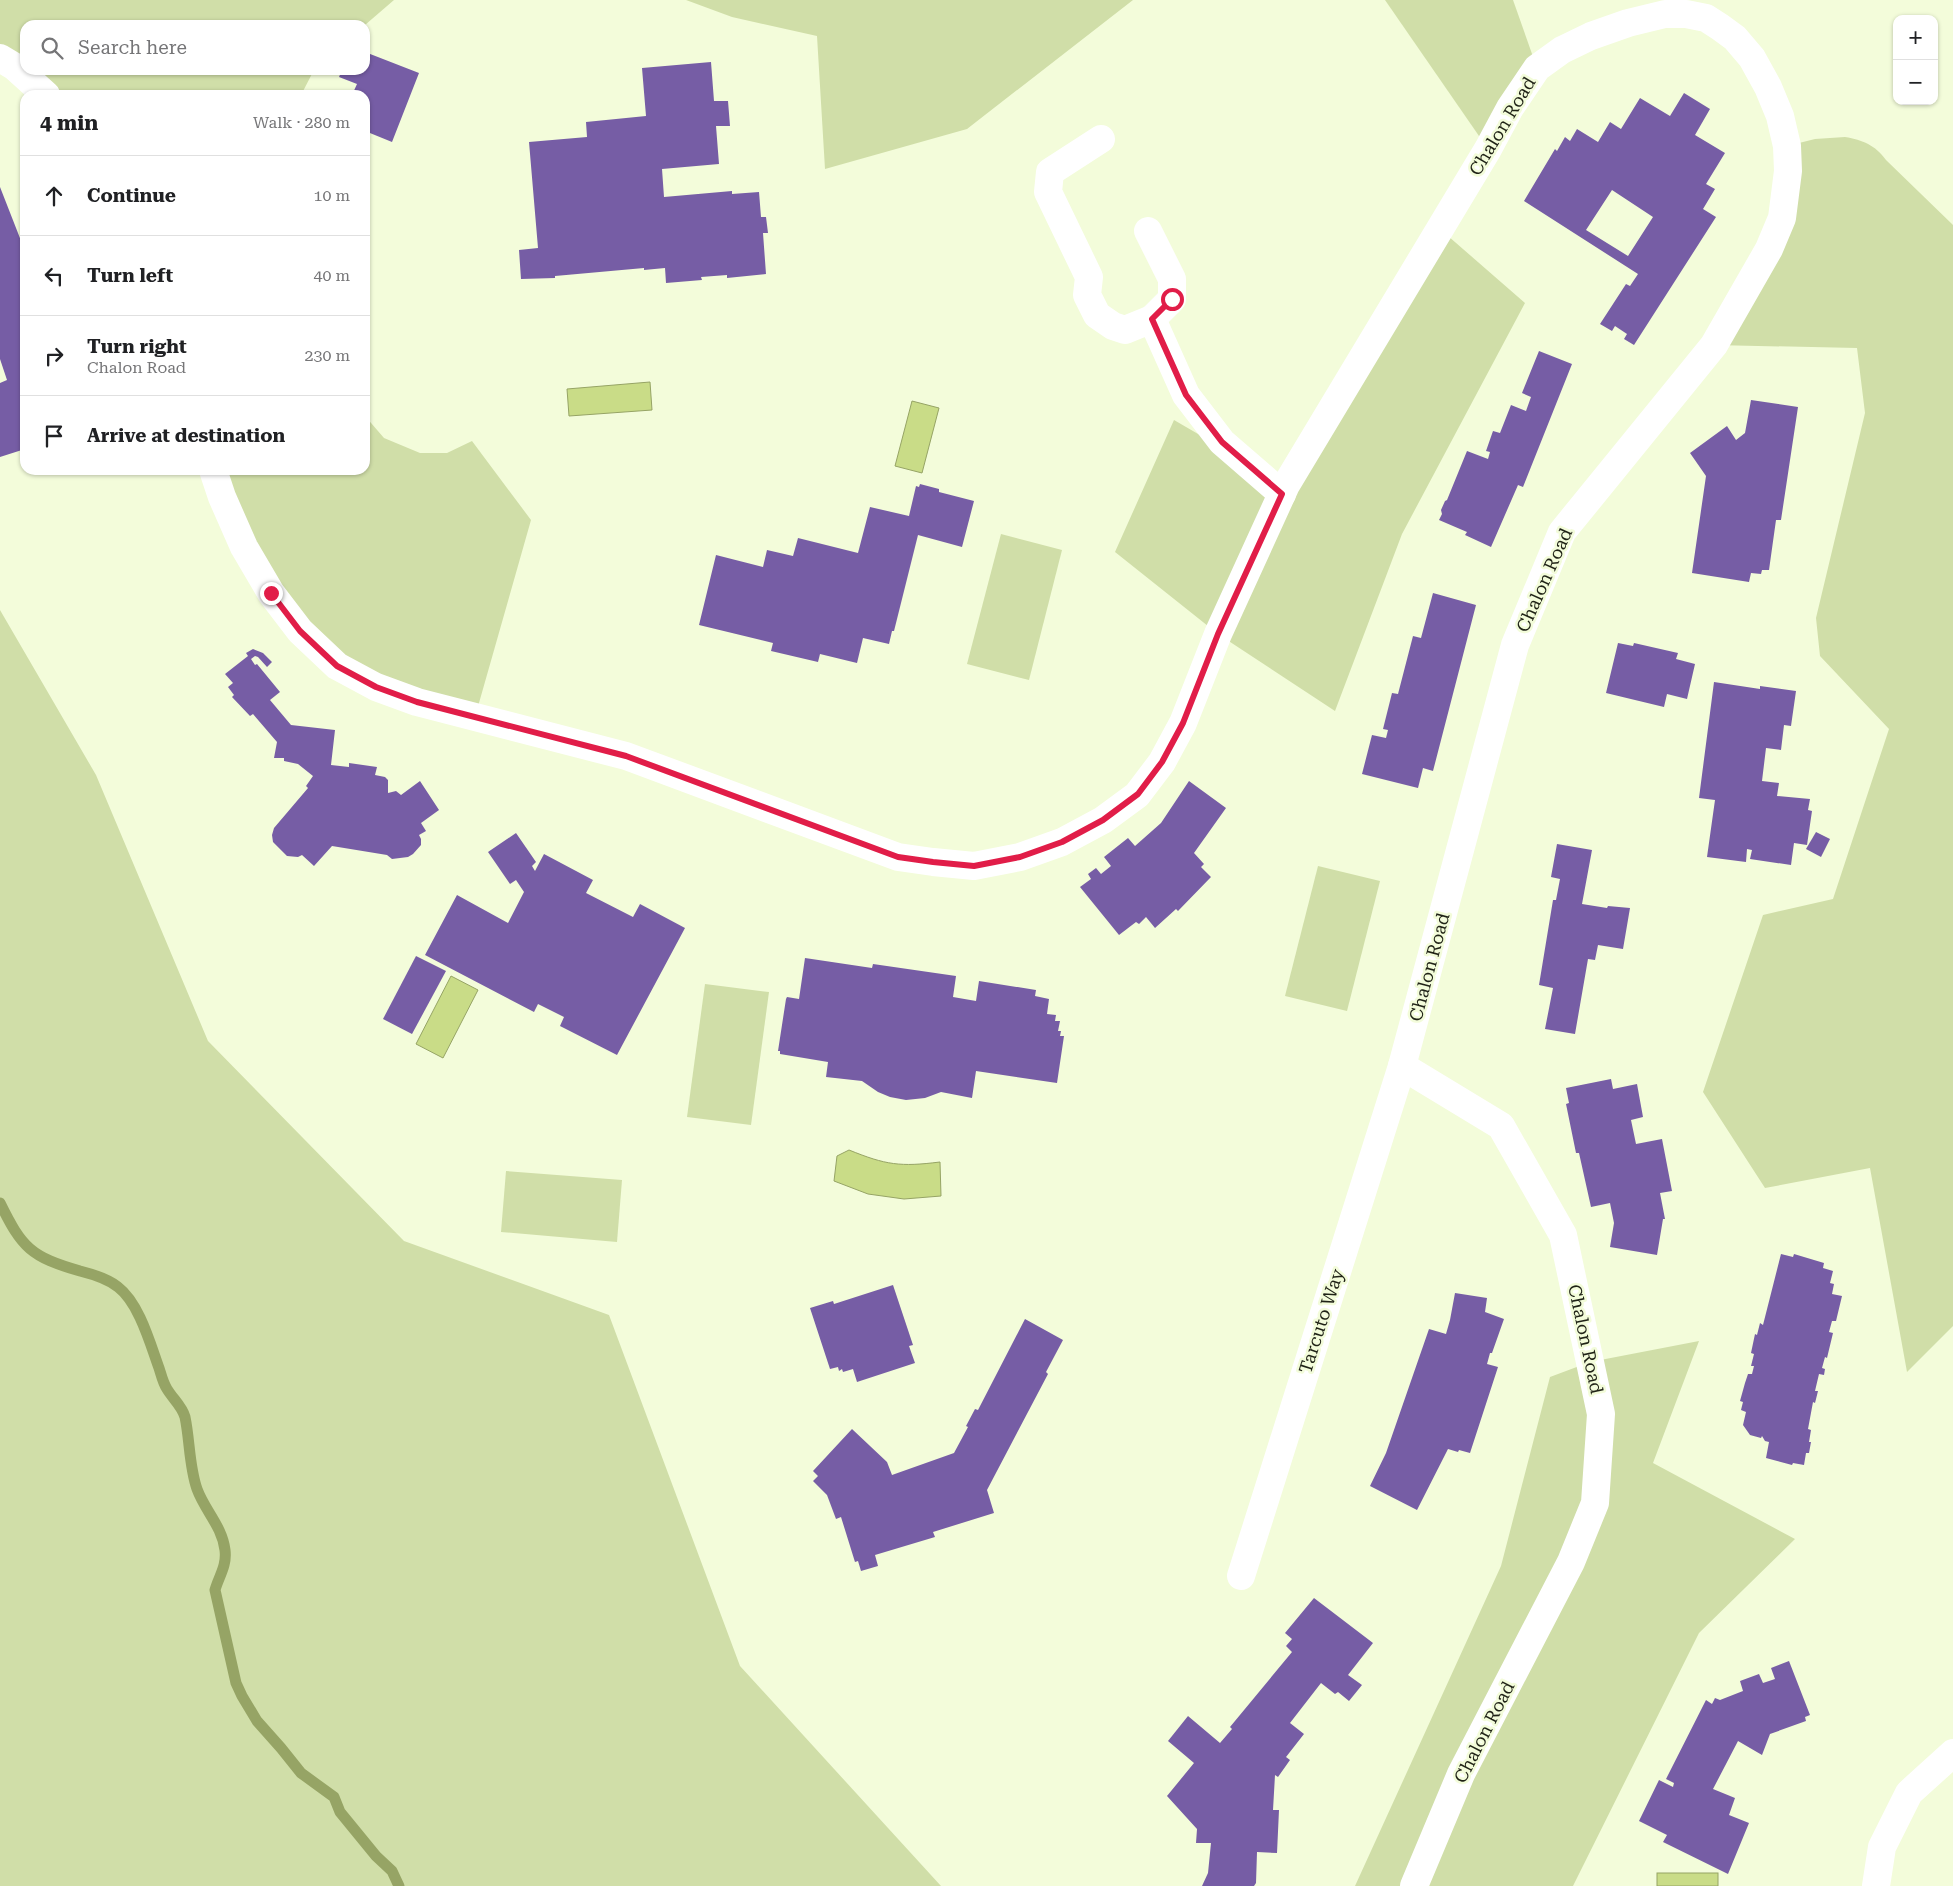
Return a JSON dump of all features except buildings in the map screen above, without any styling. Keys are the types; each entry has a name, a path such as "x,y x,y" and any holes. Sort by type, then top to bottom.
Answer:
{"street":[{"name":"Chalon Road","path":"215,475 222,498 244,547 271,593 300,631 337,666 376,687 417,702 626,756 898,857 974,866 1020,857 1062,842 1103,820 1138,794 1162,762 1183,723 1218,634 1282,494 1483,157 1510,108 1536,68 1562,50 1628,24 1665,14 1686,14 1709,9 1752,58 1768,87 1780,116 1787,146 1788,171 1782,218 1769,249 1714,345 1562,532 1515,645 1402,1066 1501,1126 1564,1235 1601,1414 1594,1503 1571,1562 1461,1774 1414,1886"},
{"path":"0,58 20,72"},
{"path":"24,75 40,90"},
{"path":"1101,139 1050,172 1048,192 1089,277 1087,295 1096,315 1113,326 1125,330 1152,319 1172,299 1172,279 1148,231"},
{"path":"1152,319 1186,395 1222,442 1282,494"},
{"name":"Tarcuto Way","path":"1241,1576 1402,1066"},
{"path":"1876,1886 1882,1847 1909,1794 1953,1753"}],"shaded area":[{"path":"0,0 394,0 370,21 20,20 20,74 0,58"},
{"path":"686,0 1133,0 967,129 825,169 817,36 732,17"},
{"path":"1385,0 1513,0 1537,68 1488,149"},
{"path":"21,75 311,75 304,90 40,90"},
{"path":"1845,137 1863,142 1877,150 1953,225 1953,1326 1907,1372 1870,1168 1765,1188 1703,1092 1763,915 1833,899 1889,729 1820,656 1816,618 1865,413 1857,348 1714,345 1769,249 1787,146 1815,139"},
{"path":"1440,229 1525,303 1402,534 1335,711 1218,634 1115,552 1174,420 1286,485"},
{"path":"650,382 652,410 569,416 567,389"},
{"path":"912,401 939,408 922,473 895,466"},
{"path":"370,422 384,438 420,453 447,453 472,441 531,520 475,717 417,702 300,631 216,475 370,475"},
{"path":"1001,534 1062,550 1029,680 967,664"},
{"path":"0,610 96,775 208,1041 404,1241 609,1315 740,1666 941,1886 0,1886"},
{"path":"1318,866 1380,881 1347,1011 1285,996"},
{"path":"451,976 478,990 443,1058 416,1044"},
{"path":"705,984 769,992 751,1125 687,1117"},
{"path":"849,1150 893,1164 940,1162 941,1196 904,1199 868,1194 834,1181 837,1156"},
{"path":"506,1171 622,1180 617,1242 501,1232"},
{"path":"1699,1341 1653,1463 1795,1539 1699,1633 1573,1886 1355,1886 1501,1566 1550,1377 1590,1362"},
{"path":"1657,1873 1718,1873 1718,1886 1657,1886"}],"waterway":[{"path":"0,1203 15,1231 30,1249 50,1261 95,1275 110,1282 125,1294 138,1313 164,1384 184,1413 192,1471 197,1489 223,1541 225,1561 215,1590 236,1683 257,1721 301,1773 334,1797 340,1812 376,1856 392,1871 399,1886"}],"route":[{"path":"271,593 300,631 337,666 376,687 417,702 626,756 898,857 974,866 1020,857 1062,842 1103,820 1138,794 1162,762 1183,723 1218,634 1282,494 1222,442 1186,395 1152,319 1172,299"}]}
